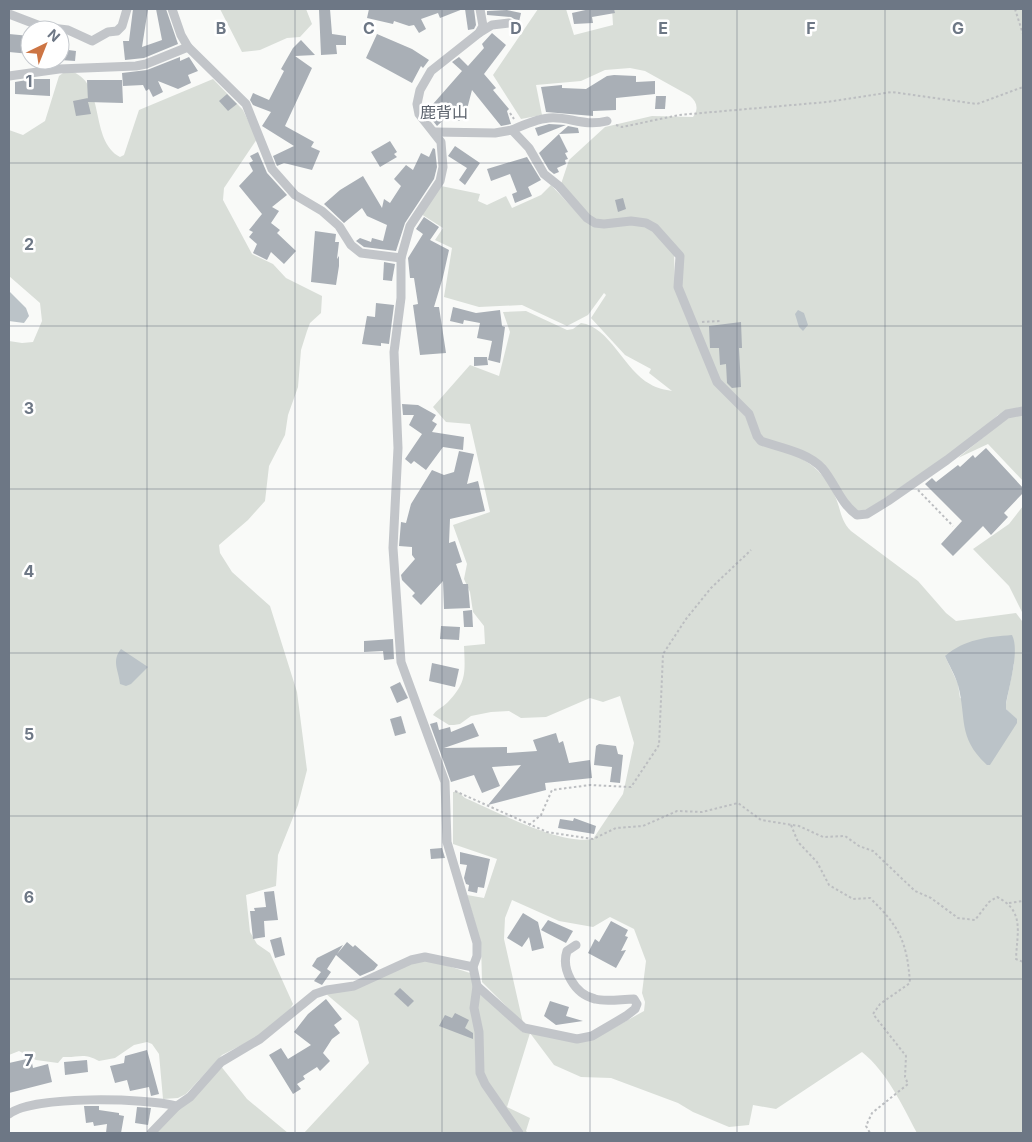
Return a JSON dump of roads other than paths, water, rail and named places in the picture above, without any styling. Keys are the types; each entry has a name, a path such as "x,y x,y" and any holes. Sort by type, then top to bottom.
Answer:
{"street":[{"path":"9,14 43,27 68,30 92,41 108,32 117,31 122,26 127,9"},
{"path":"172,9 181,36 188,47 246,104 272,169 295,195 322,211 339,226 351,245 361,253 402,258"},
{"path":"479,33 482,26 480,9"},
{"path":"509,23 500,22 479,33 431,71 420,90 417,104 418,114 435,132 441,142 443,154 440,181 410,226 402,258 401,298 394,352 398,448 393,548 396,613 401,662 446,788 447,842 477,942 477,956 474,967 477,986 474,1008 479,1032 480,1072 484,1084 519,1133"},
{"path":"9,76 59,69 136,66 146,64 188,47"},
{"path":"435,132 495,132 512,130 521,125 550,118 582,124 607,121"},
{"path":"512,130 529,148 544,174 559,186 587,218 595,223 604,224 631,221 646,223 655,228 678,252 681,260 678,287 717,382 748,414 761,441 805,456 817,464 840,498 860,516 867,514 947,460 1007,414 1023,411"},
{"path":"477,986 524,1028 577,1039 592,1036 626,1016 635,1009 637,1004 634,999 595,999 584,994 566,971 564,960 567,950 576,945"},
{"path":"151,1133 177,1106 190,1097 225,1058 260,1039 321,991 354,986 411,960 425,957 474,967"},
{"path":"9,1114 16,1109 30,1106 102,1099 148,1100 177,1106"}],"district":[{"name":"鹿背山","path":"444,112"}]}
